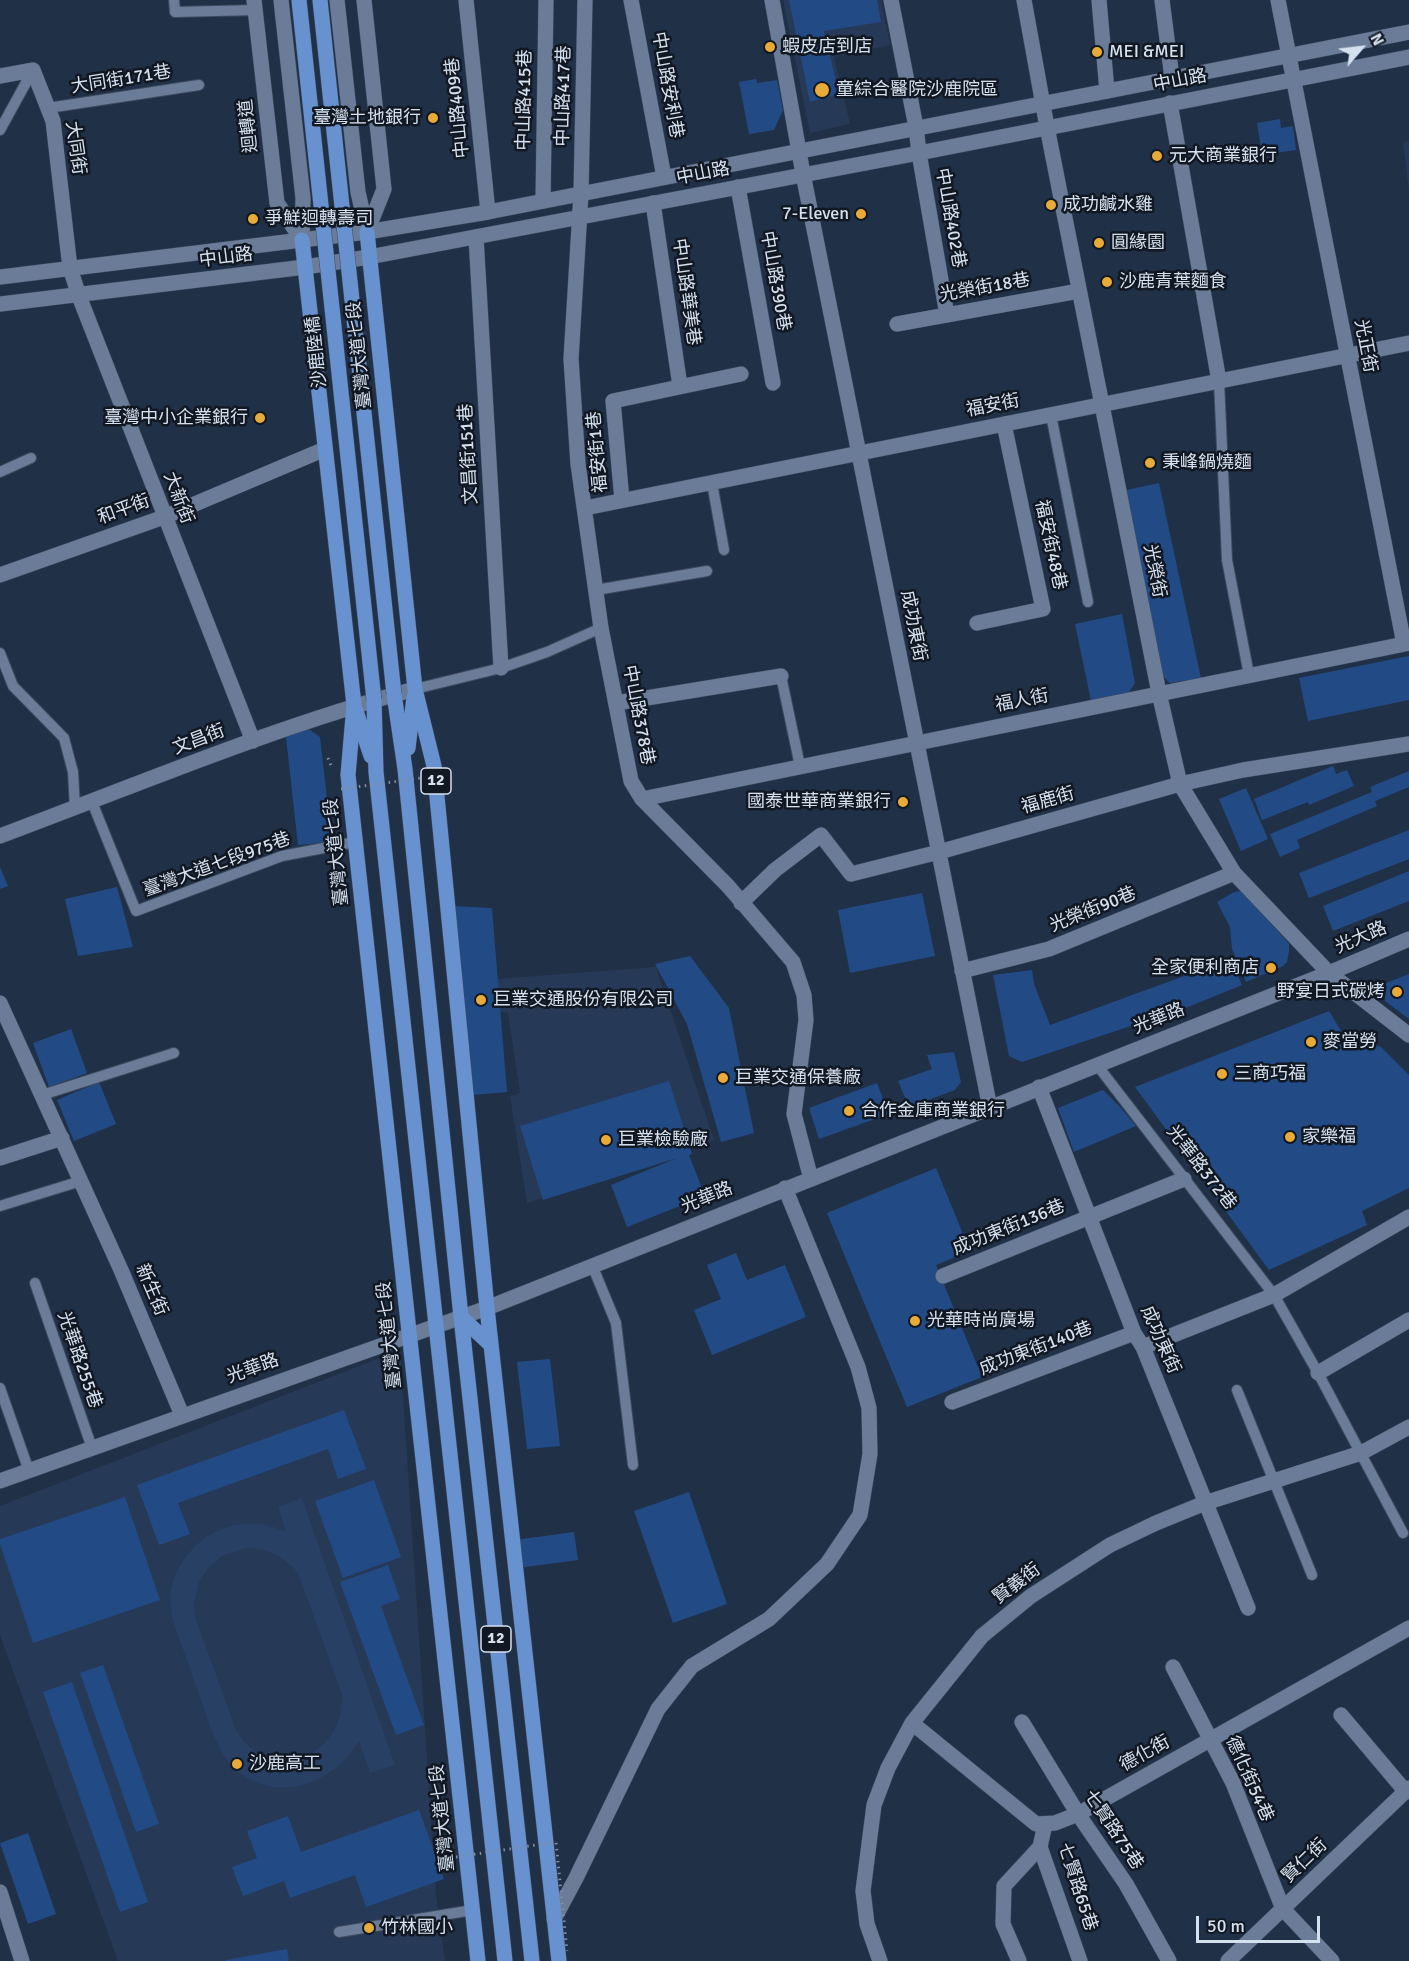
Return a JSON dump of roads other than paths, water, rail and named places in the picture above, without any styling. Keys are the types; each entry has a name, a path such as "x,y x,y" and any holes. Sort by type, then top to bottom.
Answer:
{"main road":[{"name":"沙鹿陸橋","path":"299,0 374,700"},
{"name":"12","path":"320,0 394,694"},
{"name":"臺灣大道七段","path":"367,232 415,689 434,766 491,1345 554,1918 563,1956"},
{"name":"臺灣大道七段","path":"302,240 354,705 348,775 478,1961"},
{"name":"臺灣大道七段","path":"405,769 415,689"},
{"name":"臺灣大道七段","path":"394,694 405,769 461,1317 532,1961"},
{"name":"臺灣大道七段","path":"374,700 376,772 505,1961"},
{"name":"臺灣大道七段","path":"354,705 376,772"},
{"path":"461,1317 491,1345"}],"street":[{"path":"281,0 303,198 302,240"},
{"path":"338,0 358,192 367,232"},
{"path":"364,0 384,189 367,232"},
{"name":"中山路409巷","path":"466,0 488,212"},
{"name":"中山路415巷","path":"543,201 546,0"},
{"name":"中山路417巷","path":"581,194 585,0"},
{"name":"中山路安利巷","path":"631,0 664,177"},
{"name":"成功東街","path":"772,0 803,174 990,1108"},
{"name":"中山路402巷","path":"891,0 916,127 947,315"},
{"name":"光榮街","path":"1024,0 1079,291 1159,693 1180,784 1234,873 1329,973"},
{"path":"1099,0 1107,91"},
{"path":"1162,0 1172,78"},
{"name":"光正街","path":"1278,0 1347,356 1406,643"},
{"name":"迴轉道","path":"255,5 277,202 302,240"},
{"name":"中山路","path":"0,277 367,232 488,212 1409,32"},
{"name":"中山路","path":"0,304 79,296 369,257 1409,57"},
{"path":"0,76 33,70"},
{"name":"大同街","path":"33,70 53,121 70,267"},
{"path":"1170,103 1219,381"},
{"name":"中山路390巷","path":"738,187 773,382"},
{"name":"中山路378巷","path":"581,194 571,359 578,464 601,628 631,781 642,799 741,903 793,962 804,995 806,1020 794,1114 811,1179"},
{"name":"中山路華美巷","path":"653,203 680,386"},
{"name":"文昌街151巷","path":"476,237 501,668"},
{"name":"大新街","path":"70,267 164,517 237,695 253,741"},
{"name":"光榮街18巷","path":"897,324 1079,291"},
{"name":"福安街","path":"585,508 1409,343"},
{"path":"680,386 741,374"},
{"name":"福安街1巷","path":"622,500 613,400 680,386"},
{"name":"福安街48巷","path":"977,623 1043,609 1004,424"},
{"name":"和平街","path":"0,575 164,517 325,449"},
{"name":"福人街","path":"642,799 1406,643"},
{"path":"616,703 781,676"},
{"name":"文昌街","path":"0,836 354,705 415,689"},
{"name":"福鹿街","path":"741,903 775,870 821,835 851,874 939,852 1180,784 1243,770 1409,744"},
{"name":"光榮街90巷","path":"962,971 1049,950 1234,873"},
{"name":"光大路","path":"1329,973 1409,939"},
{"path":"1329,973 1409,1035"},
{"name":"光華路","path":"0,1481 487,1308 1329,973"},
{"name":"新生街","path":"0,1003 81,1181 182,1415"},
{"name":"成功東街","path":"1040,1088 1134,1333 1143,1347 1248,1608"},
{"path":"0,1158 62,1138"},
{"name":"成功東街136巷","path":"943,1276 1184,1179"},
{"path":"554,1918 576,1878 658,1709 692,1666 769,1619 827,1564 860,1515 870,1454 869,1408 858,1367 785,1188"},
{"path":"1143,1347 1274,1296 1409,1217"},
{"path":"1318,1373 1409,1320"},
{"name":"成功東街140巷","path":"952,1402 1134,1333"},
{"name":"賢義街","path":"880,1961 867,1924 863,1891 874,1805 888,1768 912,1723 982,1636 1030,1596 1110,1545 1156,1522 1205,1503 1361,1453 1409,1427"},
{"name":"德化街","path":"1045,1824 1055,1823 1078,1814 1409,1628"},
{"name":"德化街54巷","path":"1173,1667 1233,1783 1283,1909"},
{"path":"1341,1715 1407,1790"},
{"name":"七賢路75巷","path":"1022,1722 1078,1814 1126,1884 1169,1961"},
{"path":"912,1723 1036,1824 1045,1824"},
{"name":"賢仁街","path":"1228,1961 1407,1790"},
{"name":"七賢路65巷","path":"1045,1824 1041,1846 1080,1961"},
{"path":"1019,1961 1003,1924 1004,1886 1041,1846"},
{"path":"0,1892 22,1961"},
{"path":"1283,1909 1332,1961"}],"lane":[{"path":"174,0 175,12 255,5"},
{"path":"0,130 33,70"},
{"name":"大同街171巷","path":"48,108 199,85"},
{"path":"1219,381 1227,561 1249,675"},
{"path":"1052,415 1088,602"},
{"path":"0,471 31,458"},
{"path":"712,483 724,550"},
{"path":"596,590 707,570"},
{"path":"415,689 501,668 547,652 601,628"},
{"path":"0,653 13,686 64,738 73,772 75,808"},
{"path":"781,676 800,766"},
{"name":"臺灣大道七段975巷","path":"92,802 136,911 282,856 355,842"},
{"path":"42,1095 174,1053"},
{"name":"光華路372巷","path":"1097,1065 1274,1296 1318,1373 1403,1533"},
{"path":"0,1206 81,1181"},
{"path":"592,1265 616,1323 633,1465"},
{"name":"光華路255巷","path":"35,1283 92,1448"},
{"path":"0,1388 29,1471"},
{"path":"1237,1390 1312,1575"},
{"path":"339,1932 472,1910"}],"place":[{"name":"蝦皮店到店","path":"770,47"},
{"name":"MEI &MEI","path":"1097,52"},
{"name":"童綜合醫院沙鹿院區","path":"822,90"},
{"name":"臺灣土地銀行","path":"433,118"},
{"name":"元大商業銀行","path":"1157,156"},
{"name":"成功鹹水雞","path":"1051,205"},
{"name":"7-Eleven","path":"861,214"},
{"name":"爭鮮迴轉壽司","path":"253,219"},
{"name":"圓緣園","path":"1099,243"},
{"name":"沙鹿青葉麵食","path":"1107,282"},
{"name":"臺灣中小企業銀行","path":"260,418"},
{"name":"秉峰鍋燒麵","path":"1150,463"},
{"name":"國泰世華商業銀行","path":"903,802"},
{"name":"全家便利商店","path":"1271,968"},
{"name":"野宴日式碳烤","path":"1397,992"},
{"name":"巨業交通股份有限公司","path":"481,1000"},
{"name":"麥當勞","path":"1311,1042"},
{"name":"三商巧福","path":"1222,1074"},
{"name":"巨業交通保養廠","path":"723,1078"},
{"name":"合作金庫商業銀行","path":"849,1111"},
{"name":"家樂福","path":"1290,1137"},
{"name":"巨業檢驗廠","path":"606,1140"},
{"name":"光華時尚廣場","path":"915,1321"},
{"name":"沙鹿高工","path":"237,1764"},
{"name":"竹林國小","path":"369,1928"}]}
